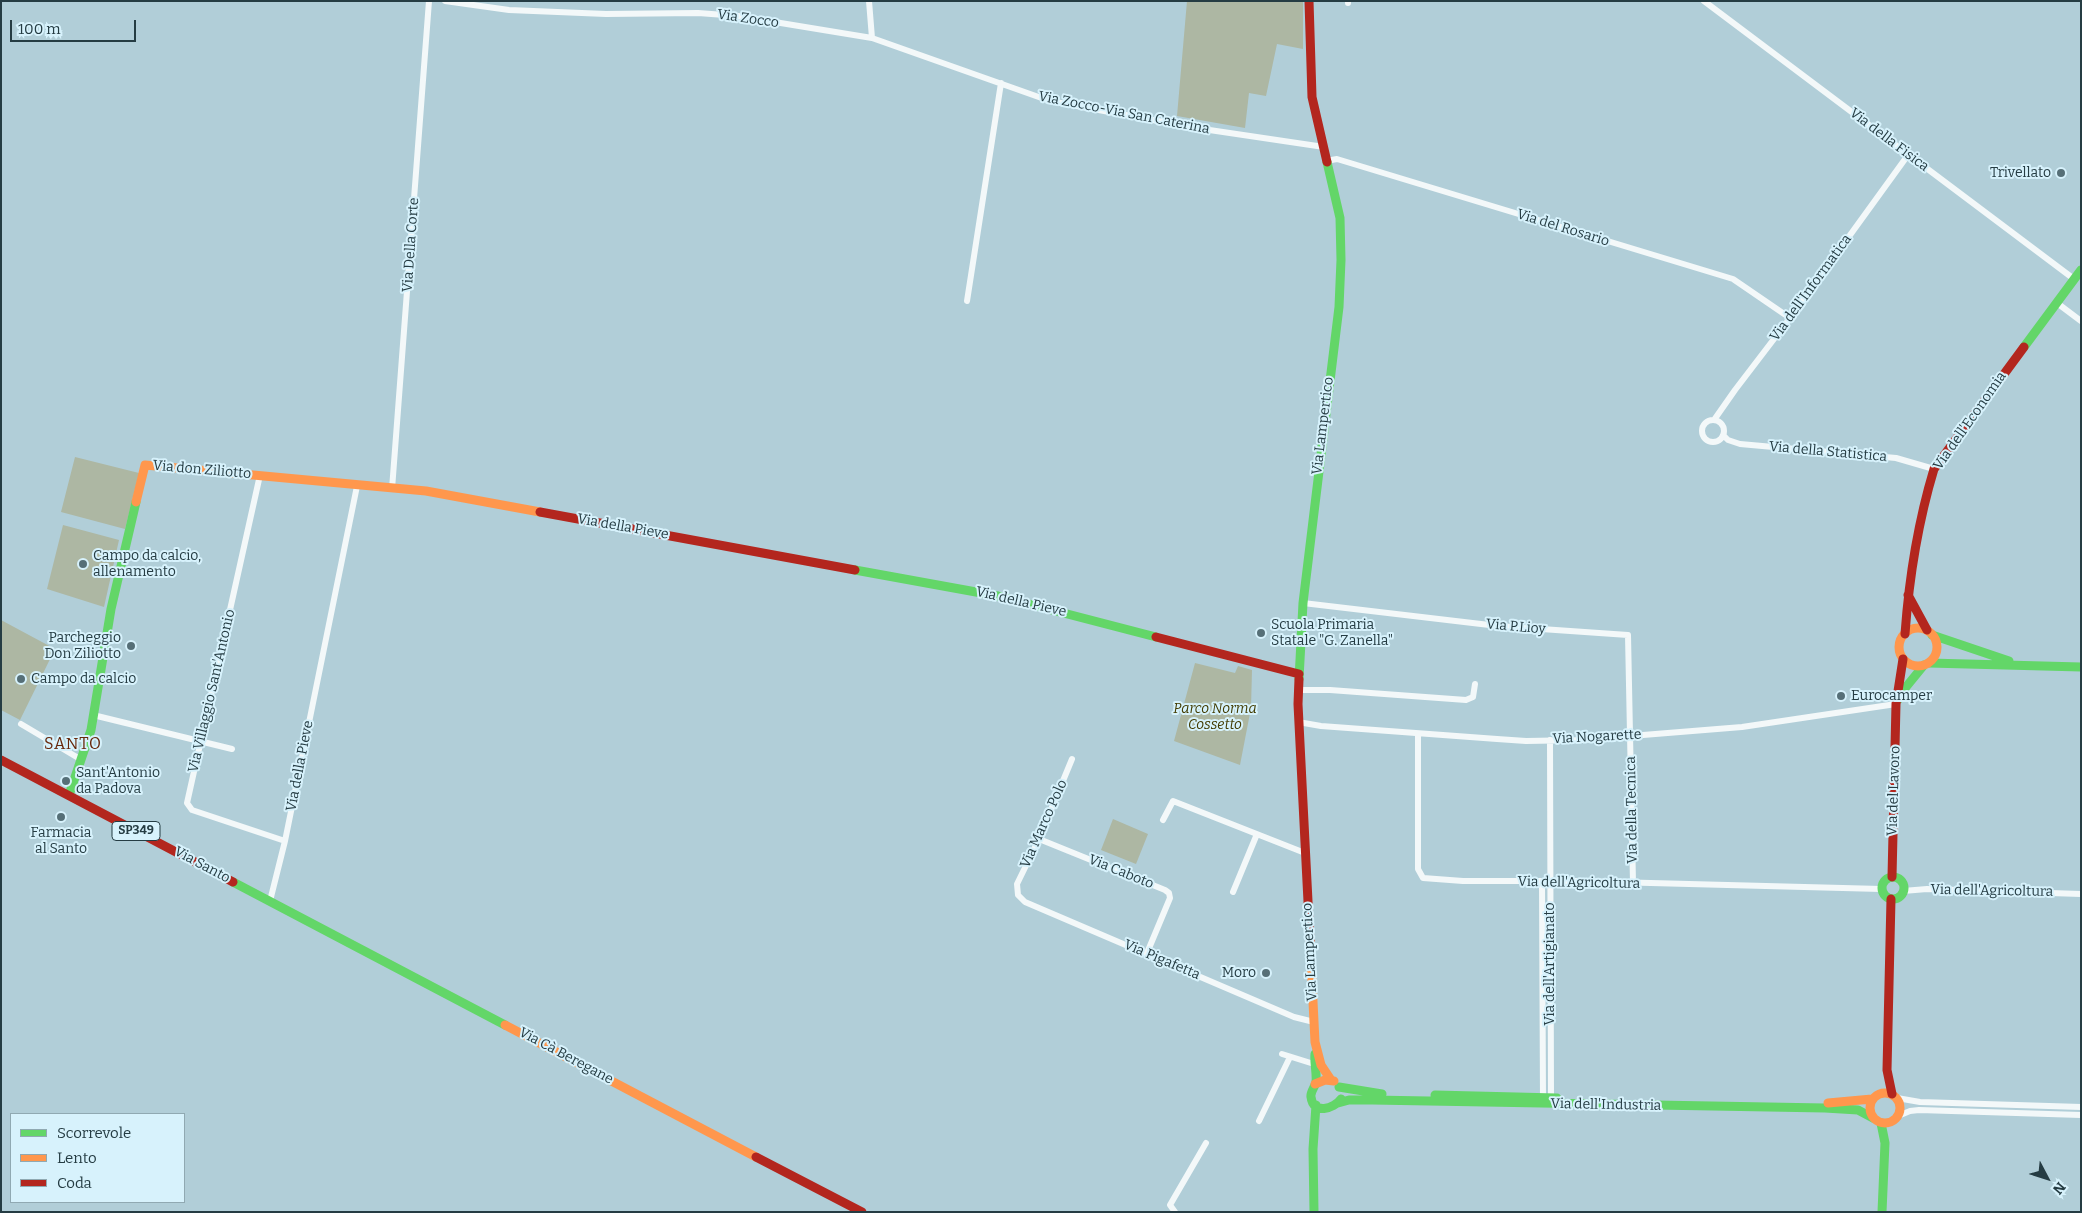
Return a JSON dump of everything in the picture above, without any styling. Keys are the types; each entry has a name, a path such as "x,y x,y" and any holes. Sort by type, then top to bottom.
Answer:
{"street":[{"name":"Via Della Corte","path":"392,488 429,1"},
{"name":"Via Zocco","path":"445,1 509,10 606,14 698,13 738,16 872,38"},
{"path":"869,1 872,38"},
{"name":"Via Lampertico","path":"1310,1 1312,97 1340,218 1342,260 1339,307 1303,602 1298,690 1298,722 1316,1051 1314,1064 1316,1084 1312,1090 1311,1097 1316,1105 1314,1212"},
{"name":"Via della Fisica","path":"1704,1 2074,279"},
{"name":"Via Zocco-Via San Caterina","path":"872,38 1050,101 1196,128 1324,148"},
{"path":"967,301 1001,84"},
{"name":"Via dell'Informatica","path":"1714,420 1734,390 1790,318 1908,155"},
{"name":"Via del Rosario","path":"1326,162 1337,159 1733,280 1790,318"},
{"name":"Via dell'Economia","path":"1904,634 1908,594 1928,489 1934,469 2081,270"},
{"path":"2057,303 2081,321"},
{"path":"1714,420 1722,425 1723,435"},
{"name":"Via della Statistica","path":"1714,420 1708,422 1703,427 1704,436 1712,442 1719,440 1723,435 1728,440 1740,444 1896,458 1934,469"},
{"name":"Via don Ziliotto","path":"69,795 91,730 111,609 145,465 357,486"},
{"name":"Via Villaggio Sant'Antonio","path":"260,475 187,803 192,810 285,841"},
{"name":"Via della Pieve","path":"270,901 285,841 357,486 426,491 998,596 1299,674"},
{"path":"1896,704 1906,687 1933,658 1937,646 1908,594"},
{"name":"Via P.Lioy","path":"1303,602 1498,626 1628,636 1631,737"},
{"path":"2017,664 1915,628 1904,634 1899,648 1903,659 1912,665 2017,664 2081,667"},
{"name":"Via del Lavoro","path":"1892,877 1896,704 1903,659"},
{"path":"1298,690 1330,690 1466,700 1473,698 1475,684"},
{"name":"Via Nogarette","path":"1298,722 1321,726 1526,741 1631,737 1742,727 1896,704"},
{"path":"93,715 232,749"},
{"path":"21,724 80,758"},
{"name":"Via dell'Agricoltura","path":"1418,734 1418,869 1423,878 1881,889"},
{"name":"Via della Tecnica","path":"1631,737 1633,883"},
{"name":"Via dell'Artigianato","path":"1547,1101 1546,882 1550,740"},
{"name":"Via Santo","path":"1,760 270,901"},
{"name":"Via Marco Polo","path":"1016,889 1072,760"},
{"path":"1162,820 1173,801 1305,854"},
{"path":"1233,892 1257,834"},
{"name":"Via Caboto","path":"1039,839 1150,883 1169,893 1170,898 1147,954"},
{"path":"1892,877 1901,881 1903,891 1898,898 1891,900 1886,897 1881,889 1885,880 1892,877"},
{"name":"Via Pigafetta","path":"1016,889 1018,895 1026,902 1294,1017 1314,1022"},
{"name":"Via dell'Agricoltura","path":"1903,891 1927,889 2081,894"},
{"path":"1882,1212 1886,1120 1900,1107 1887,1070 1891,900"},
{"name":"Via Cà Beregane","path":"270,901 862,1212"},
{"name":"Via Lampertico","path":"1316,1051 1321,1065 1331,1080 1339,1087"},
{"path":"1282,1054 1314,1064"},
{"path":"1259,1121 1290,1057"},
{"path":"1886,1120 1870,1108 1887,1070"},
{"path":"1316,1084 1321,1081 1331,1080"},
{"path":"1338,1103 1341,1095 1339,1087"},
{"name":"Via dell'Industria","path":"1339,1087 1372,1094 1547,1101 1825,1108 1858,1110 1886,1120"},
{"name":"Via dell'Industria","path":"1338,1103 1349,1100 1832,1103 1876,1096 1895,1096 1920,1102 2081,1107"},
{"name":"Via Lampertico","path":"1314,1138 1323,1115 1338,1103"},
{"path":"1316,1105 1324,1110 1329,1109"},
{"path":"1886,1120 1910,1111 1919,1110 2081,1115"},
{"path":"1175,1212 1170,1205 1206,1143"}],"green space":[{"path":"1187,1 1303,1 1303,49 1277,44 1266,96 1249,93 1245,128 1177,116"},
{"name":"Campo da calcio, allenamento","path":"75,457 139,473 125,529 61,512"},
{"name":"Campo da calcio, allenamento","path":"63,525 119,540 104,607 47,589"},
{"name":"Campo da calcio","path":"1,620 55,649 20,720 1,710"},
{"name":"Parco Norma Cossetto","path":"1195,663 1235,673 1238,666 1252,670 1251,708 1240,765 1174,741"},
{"path":"1113,819 1148,834 1136,864 1101,850"}],"traffic: fast":[{"path":"1299,679 1303,603 1339,307 1340,218 1327,162"},
{"path":"2024,347 2081,270"},
{"path":"69,795 91,730 111,609 136,502"},
{"path":"855,570 998,596 1156,637"},
{"path":"1932,635 2009,661"},
{"path":"1929,663 2081,667"},
{"path":"1899,699 1924,665"},
{"path":"1893,877 1901,880 1904,888 1901,896 1893,899 1885,896 1882,888 1885,880 1893,877"},
{"path":"233,882 505,1025"},
{"path":"1315,1054 1316,1079 1311,1095 1313,1103 1320,1108 1329,1108 1341,1099"},
{"path":"1339,1087 1382,1094"},
{"path":"1435,1095 1557,1098"},
{"path":"1338,1103 1349,1100 1372,1100 1825,1108 1858,1110 1873,1118"},
{"path":"1314,1212 1313,1149 1316,1105"},
{"path":"1881,1123 1885,1143 1882,1212"}],"traffic: slow":[{"path":"136,502 145,465 426,491 540,512"},
{"path":"1918,628 1931,634 1937,647 1931,660 1918,666 1905,660 1899,647 1905,634 1918,628"},
{"path":"1310,941 1315,1042 1321,1065 1331,1080"},
{"path":"505,1025 756,1157"},
{"path":"1315,1084 1325,1080 1334,1081"},
{"path":"1885,1093 1896,1097 1900,1108 1896,1119 1885,1123 1874,1119 1870,1108 1874,1097 1885,1093"},
{"path":"1828,1103 1872,1099"}],"traffic: jam":[{"path":"1309,1 1312,97 1327,162"},
{"path":"1905,634 1915,551 1923,509 1934,469 2024,347"},
{"path":"540,512 855,570"},
{"path":"1908,595 1927,630"},
{"path":"1156,637 1299,674"},
{"path":"1892,877 1896,704 1903,659"},
{"path":"1299,679 1298,704 1310,941"},
{"path":"1,760 233,882"},
{"path":"1891,899 1887,1070 1892,1094"},
{"path":"756,1157 862,1212"}],"place":[{"name":"Trivellato","path":"2061,173"},
{"name":"Campo da calcio, allenamento","path":"83,564"},
{"name":"Scuola Primaria Statale \"G. Zanella\"","path":"1261,633"},
{"name":"Parcheggio Don Ziliotto","path":"131,646"},
{"name":"Campo da calcio","path":"21,679"},
{"name":"Eurocamper","path":"1841,696"},
{"name":"Sant'Antonio da Padova","path":"66,781"},
{"name":"Farmacia al Santo","path":"61,817"},
{"name":"Moro","path":"1266,973"}],"district":[{"name":"SANTO","path":"73,745"}]}
